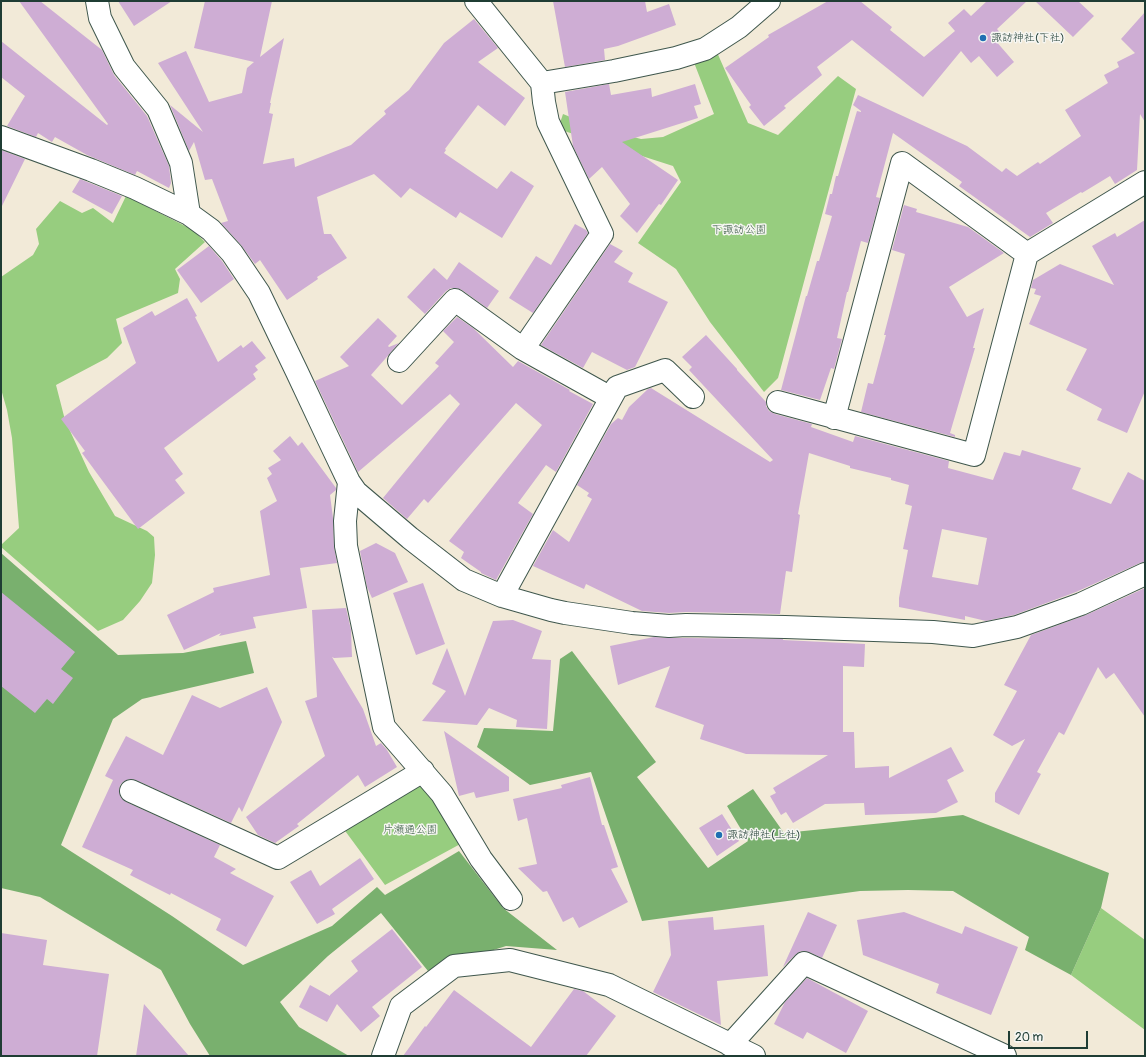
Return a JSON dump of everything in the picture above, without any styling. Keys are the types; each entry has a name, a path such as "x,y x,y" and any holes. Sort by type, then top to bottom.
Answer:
{"street":[{"path":"97,1 100,18 124,67 158,109 181,163 189,214"},
{"path":"476,1 542,83 548,122 602,234 523,349"},
{"path":"542,83 614,71 676,58 705,49 739,27 769,1"},
{"path":"1,137 135,188 189,214 211,230 232,253 259,294 349,482 356,492 410,538 464,580 502,596 565,613 632,623 669,626 686,625 933,632 973,636 1018,627 1081,604 1145,574"},
{"path":"834,418 902,162 1027,254"},
{"path":"778,402 974,455 1027,254 1145,182"},
{"path":"399,361 456,300 523,349 611,398"},
{"path":"502,596 617,387 665,370 693,397"},
{"path":"349,482 345,521 346,546 384,727 442,794 481,859 511,899"},
{"path":"131,791 278,858 423,771"},
{"path":"383,1056 401,1006 454,966 510,960 609,985 754,1056"},
{"path":"730,1045 804,963 1005,1056"}],"green space":[{"name":"下諏訪公園","path":"716,50 748,123 778,135 838,76 856,89 778,378 764,392 710,322 676,269 638,243 681,182 673,166 558,129 563,114 595,127 641,139 663,137 714,114 693,60"},
{"path":"126,196 193,230 205,242 175,269 180,279 178,293 116,319 122,343 107,358 56,385 65,420 89,472 115,516 147,531 154,537 155,555 152,583 140,601 123,620 98,631 1,547 1,545 19,528 12,438 7,410 1,389 1,277 33,255 39,244 36,229 60,201 82,213 93,208 113,223"},
{"path":"1,553 118,655 183,653 246,641 254,673 142,699 113,719 61,845 172,916 243,965 332,926 377,887 385,895 459,851 503,908 557,950 506,946 428,971 381,913 328,956 280,1002 299,1027 349,1056 210,1056 190,1024 161,970 40,897 1,888"},
{"path":"572,651 656,762 637,777 708,868 748,841 727,806 753,789 784,833 963,815 1109,873 1101,908 1071,975 1025,950 1029,937 953,891 860,891 642,921 591,772 530,785 477,747 484,728 553,731 560,659"},
{"name":"片瀬通公園","path":"421,780 464,842 385,885 343,828"},
{"path":"1101,908 1145,940 1145,1030 1071,975"}],"building":[{"path":"19,1 40,1 102,50 114,75 147,116 169,166 171,183 169,188 137,171 135,175 87,155 55,137 52,142 38,133 36,137 7,126 25,96 1,77 1,41 107,125 108,124"},
{"path":"118,1 172,1 134,26"},
{"path":"205,1 272,1 260,57 284,38 270,103 269,113 273,114 263,164 294,158 295,167 351,145 386,114 384,111 409,90 444,43 474,19 498,48 478,62 525,98 505,126 478,105 445,149 446,150 444,153 497,189 511,171 534,186 502,238 460,212 456,218 410,188 401,198 374,174 317,197 324,234 331,234 347,258 317,277 318,279 287,300 260,260 255,264 241,245 221,223 228,221 212,179 205,180 194,142 189,151 170,105 203,132 158,63 186,51 209,102 242,93 247,68 254,62 194,48"},
{"path":"553,1 645,1 647,12 669,4 676,25 618,46 604,49 605,60 565,67"},
{"path":"828,1 860,1 892,27 890,30 924,57 955,31 948,23 964,9 971,16 987,1 1027,1 997,29 1001,34 995,40 1014,62 997,77 979,56 971,63 961,51 923,97 852,40 817,67 822,75 784,106 786,108 764,126 749,107 751,105 725,68 769,37 768,35"},
{"path":"1035,1 1078,1 1094,16 1073,37"},
{"path":"1145,12 1145,122 1140,114 1137,170 1115,184 1110,176 1046,213 1053,223 1030,237 959,186 962,182 893,133 876,197 880,198 868,243 861,241 847,292 837,338 842,339 834,369 831,368 820,400 781,390 806,296 817,261 819,261 832,216 825,214 830,194 832,194 836,176 838,176 857,111 861,112 853,105 858,95 967,146 1002,172 1006,168 1017,176 1038,162 1040,164 1081,136 1065,110 1108,83 1104,75 1119,67 1117,62 1135,53 1121,39"},
{"path":"609,84 611,95 651,88 652,97 695,84 701,104 694,106 698,118 622,142 678,180 661,205 659,204 637,233 620,216 630,204 602,167 589,179 573,146 565,92"},
{"path":"1,150 25,159 1,208"},
{"path":"80,179 122,196 112,214 72,192"},
{"path":"904,205 917,209 916,212 968,227 1004,253 949,287 967,317 984,308 973,348 975,348 950,433 955,435 955,437 861,412 868,383 873,384 905,254 892,250"},
{"path":"1145,220 1145,391 1127,433 1097,420 1102,409 1066,390 1087,349 1029,324 1041,296 1034,294 1036,289 1031,288 1033,280 1060,264 1114,285 1092,246 1115,233 1117,237"},
{"path":"575,224 586,230 588,233 533,313 509,298 536,256 551,265"},
{"path":"610,244 623,251 614,262 633,273 628,282 668,302 635,367 627,370 592,352 583,368 541,345"},
{"path":"209,246 222,261 234,279 201,303 177,270"},
{"path":"459,262 499,291 487,308 457,288 451,288 446,291 425,314 407,297 434,268 447,280"},
{"path":"187,298 218,362 241,345 243,348 252,341 266,358 255,366 258,370 253,374 256,379 164,448 183,474 175,480 185,493 138,529 82,453 85,451 61,419 136,363 123,328 152,311 155,316"},
{"path":"457,317 473,328 513,367 518,361 593,404 556,472 546,465 518,503 533,514 496,580 481,573 461,558 464,552 449,541 542,425 516,403 428,503 424,499 407,519 383,498 460,404 450,394 358,472 315,381 349,366 340,357 378,318 397,336 388,346 389,347 399,343 371,375 402,405 439,366 435,363 454,342 443,331"},
{"path":"706,335 766,402 766,406 769,411 812,424 811,427 853,442 855,436 949,461 948,468 993,480 1004,452 1020,456 1022,450 1081,468 1072,489 1111,504 1128,472 1145,481 1145,562 1076,592 1014,615 986,621 965,616 965,620 899,607 899,598 908,550 903,549 912,506 905,504 909,485 891,480 891,478 850,468 850,466 809,453 798,514 800,515 792,572 786,571 780,614 669,613 642,611 586,584 584,589 533,566 553,530 569,542 592,499 587,496 589,493 577,485 611,424 618,418 622,420 629,407 648,389 651,388 770,462 773,460 689,370 692,367 682,357","holes":["942,529 987,538 978,585 932,577"]},
{"path":"290,436 298,446 302,442 336,488 336,490 330,495 333,518 334,547 337,563 300,568 307,608 253,617 256,628 219,636 221,633 184,650 167,615 214,592 213,588 270,575 260,511 277,501 267,478 272,474 268,468 281,460 273,451"},
{"path":"376,543 395,553 408,582 372,598 367,587 360,551"},
{"path":"423,583 445,644 416,655 393,593"},
{"path":"1145,588 1145,717 1114,673 1106,679 1098,667 1064,735 1059,732 1037,772 1041,774 1019,815 995,802 995,793 1025,739 1012,746 993,735 1017,691 1004,685 1031,635 1086,615"},
{"path":"1,592 75,652 61,669 73,678 53,704 47,699 35,713 1,686"},
{"path":"346,608 351,630 352,657 332,657 363,709 376,746 381,743 397,767 365,787 358,775 297,824 299,826 275,843 258,835 246,817 325,756 305,701 317,697 312,610"},
{"path":"513,620 542,631 532,659 551,660 547,729 516,727 517,720 489,708 477,725 422,721 446,691 432,684 447,648 465,696 493,621"},
{"path":"654,637 783,639 865,644 864,667 843,666 843,732 854,732 855,768 889,766 889,778 951,747 964,771 947,780 958,802 936,813 865,815 864,803 825,804 793,823 786,812 781,815 770,796 776,793 773,788 828,755 746,754 700,739 704,725 655,707 670,666 618,685 610,646"},
{"path":"267,687 282,722 242,812 239,807 231,823 136,780 130,779 124,781 120,785 119,792 121,798 126,802 220,845 214,857 236,869 230,873 274,896 246,947 216,930 221,919 171,893 170,895 130,875 133,870 82,847 113,780 105,776 126,736 163,755 192,695 220,708"},
{"path":"444,731 509,777 509,791 476,798 474,792 459,796"},
{"path":"590,777 602,825 604,825 618,867 611,869 628,902 579,928 573,917 563,922 547,891 543,892 518,868 537,864 527,818 518,821 513,799 562,788 561,785"},
{"name":"諏訪神社(上社)","path":"722,814 739,841 717,856 699,828"},
{"path":"360,858 374,879 332,909 335,914 317,924 290,882 311,870 320,886"},
{"path":"808,912 837,925 822,958 809,952 801,951 783,967"},
{"path":"904,912 962,934 965,926 1018,947 991,1015 936,993 939,984 863,955 857,920"},
{"path":"713,917 714,930 764,925 768,976 717,981 721,1025 653,992 671,955 668,921"},
{"path":"392,929 422,967 372,1007 380,1016 361,1032 337,1004 327,1022 299,1007 310,985 330,996 358,971 351,961"},
{"path":"1,933 47,940 43,965 109,974 97,1056 1,1056"},
{"path":"807,978 868,1011 846,1053 807,1032 803,1039 774,1024 785,1002"},
{"path":"574,989 583,991 616,1016 586,1056 403,1056 454,990 531,1047"},
{"path":"144,1004 189,1056 136,1056"}],"place":[{"name":"諏訪神社(下社)","path":"983,38"},
{"name":"諏訪神社(上社)","path":"719,835"}]}
